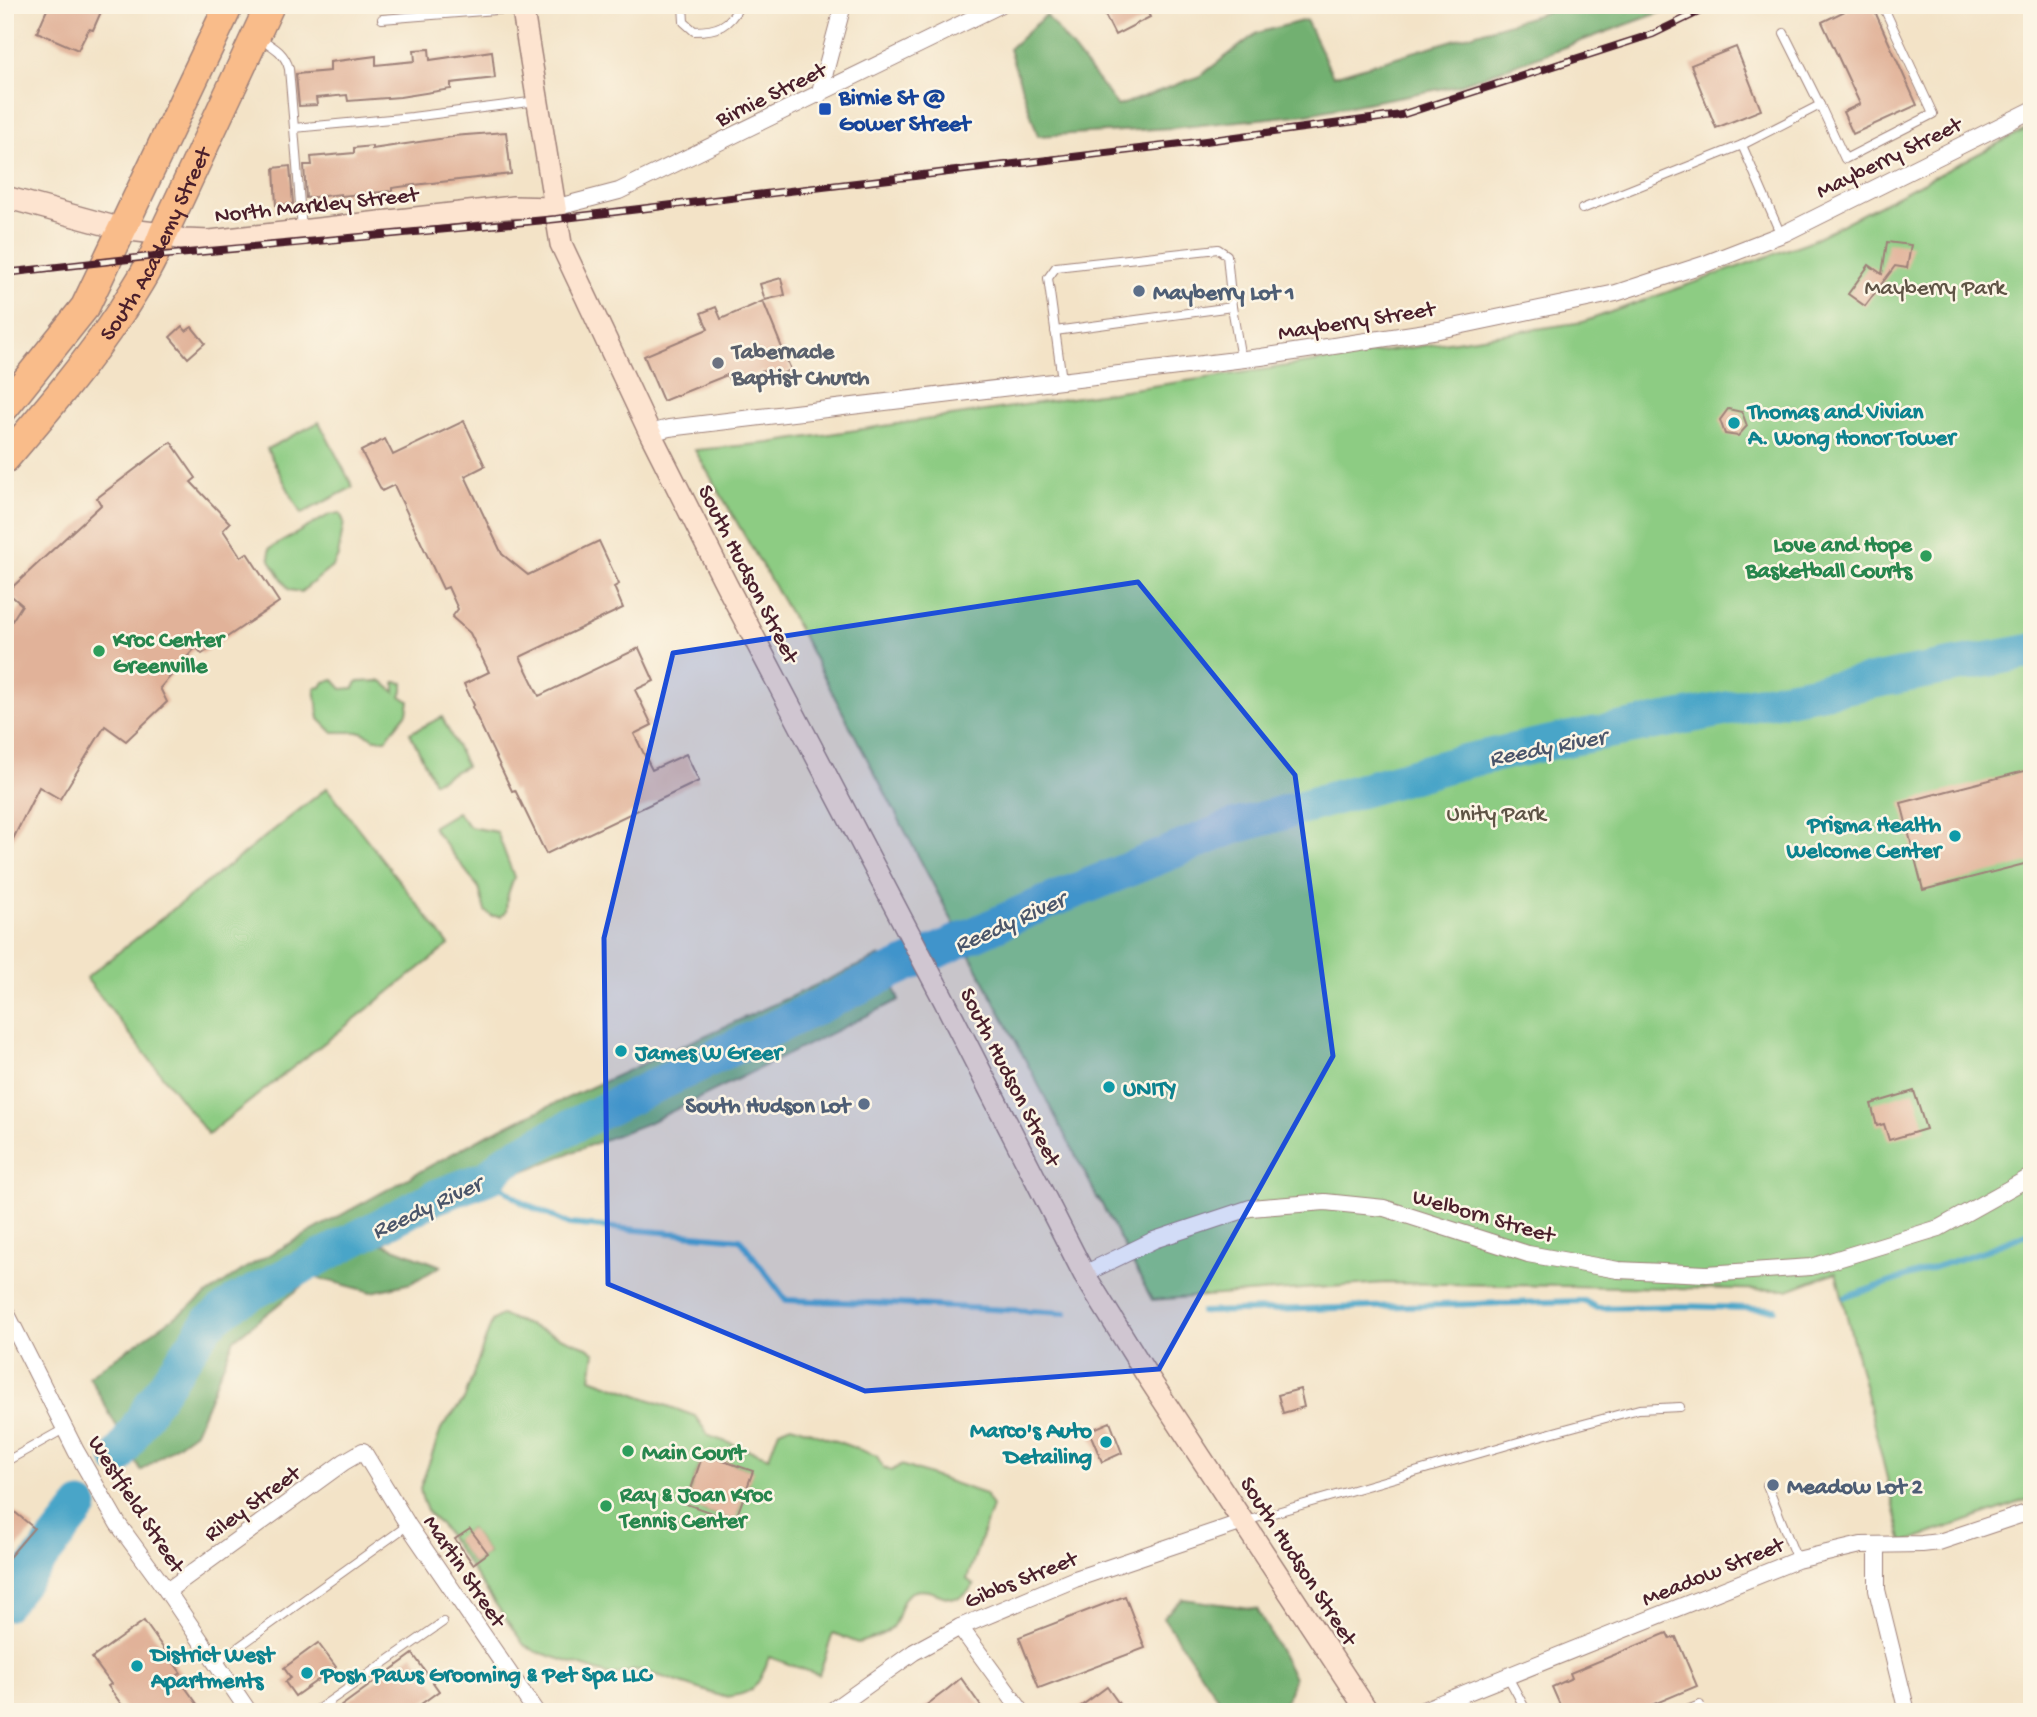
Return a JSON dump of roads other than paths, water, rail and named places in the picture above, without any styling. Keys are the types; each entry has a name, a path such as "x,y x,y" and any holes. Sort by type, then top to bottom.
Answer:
{"highway":[{"name":"South Academy Street","path":"5,407 85,307 229,5"},
{"name":"South Academy Street","path":"5,458 100,343 155,256 270,5"}],"street":[{"path":"819,95 843,5"},
{"name":"Birnie Street","path":"554,208 619,191 1000,5"},
{"name":"South Hudson Street","path":"523,7 561,244 650,433 1084,1274 1148,1377 1368,1712"},
{"name":"Mayberry Street","path":"650,433 669,428 1241,359 1439,330 1616,293 1705,264 1781,234 2032,110"},
{"name":"North Markley Street","path":"5,197 122,229 163,234 184,240 209,241 513,207 554,208"},
{"name":"Welborn Street","path":"1084,1274 1154,1240 1250,1209 1325,1202 1384,1208 1528,1254 1618,1270 1707,1274 1811,1267 1939,1228 2032,1175"},
{"name":"Westfield Street","path":"5,1310 64,1429 118,1524 167,1591 248,1712"},
{"name":"Riley Street","path":"167,1591 363,1451"},
{"name":"Martin Street","path":"363,1451 408,1525 536,1712"},
{"name":"Meadow Street","path":"1418,1712 1797,1560 1846,1548 1939,1542 2032,1511"},
{"name":"Gibbs Street","path":"830,1712 914,1652 960,1627 1075,1579 1243,1521"},
{"path":"1877,1545 1877,1590 1907,1712"},
{"path":"960,1627 1022,1712"}],"lane":[{"path":"683,5 684,22 694,31 712,31 733,19 740,5"},
{"path":"382,19 523,7"},
{"path":"1784,33 1845,159 1933,114 1884,8"},
{"path":"256,36 279,51 287,60 303,231"},
{"path":"294,128 537,101"},
{"path":"1582,209 1742,145 1820,105"},
{"path":"1742,145 1781,234"},
{"path":"1062,380 1048,278 1056,267 1218,249 1227,255 1241,359"},
{"path":"1055,331 1233,307"},
{"path":"1243,1521 1639,1409 1680,1407"},
{"path":"5,1462 64,1429"},
{"path":"1768,1485 1797,1560"},
{"path":"215,1664 408,1525"},
{"path":"314,1712 443,1622"},
{"path":"1507,1678 1527,1712"},
{"path":"1682,1712 1700,1704"}],"waterway":[{"name":"Reedy River","path":"118,1458 208,1323 235,1302 435,1197 489,1177 504,1162 580,1122 877,978 1026,911 1233,827 1457,763 1558,741 2032,651"},
{"path":"489,1177 523,1203 569,1224 740,1239 786,1300 1066,1313"},
{"path":"1846,1297 2032,1232"},
{"path":"1202,1312 1584,1301 1597,1308 1684,1306 1775,1309"},
{"name":"Reedy River","path":"5,1604 81,1507"}],"railway":[{"path":"5,273 155,256 556,219 1401,115 1653,34 1713,5"}],"place":[{"name":"Birnie St @ Gower Street","path":"825,109"},
{"name":"Mayberry Lot 1","path":"1139,291"},
{"name":"Tabernacle Baptist Church","path":"718,363"},
{"name":"Thomas and Vivian A. Wong Honor Tower","path":"1734,423"},
{"name":"Love and Hope Basketball Courts","path":"1926,556"},
{"name":"Kroc Center Greenville","path":"99,651"},
{"name":"Prisma Health Welcome Center","path":"1955,836"},
{"name":"James W Greer","path":"621,1051"},
{"name":"UNITY","path":"1109,1087"},
{"name":"South Hudson Lot","path":"864,1104"},
{"name":"Marco's Auto Detailing","path":"1106,1442"},
{"name":"Main Court","path":"628,1451"},
{"name":"Meadow Lot 2","path":"1773,1485"},
{"name":"Ray & Joan Kroc Tennis Center","path":"606,1506"},
{"name":"District West Apartments","path":"137,1666"},
{"name":"Posh Paws Grooming & Pet Spa LLC","path":"307,1673"}],"park label":[{"name":"Mayberry Park","path":"1935,286"},
{"name":"Unity Park","path":"1496,812"}]}
